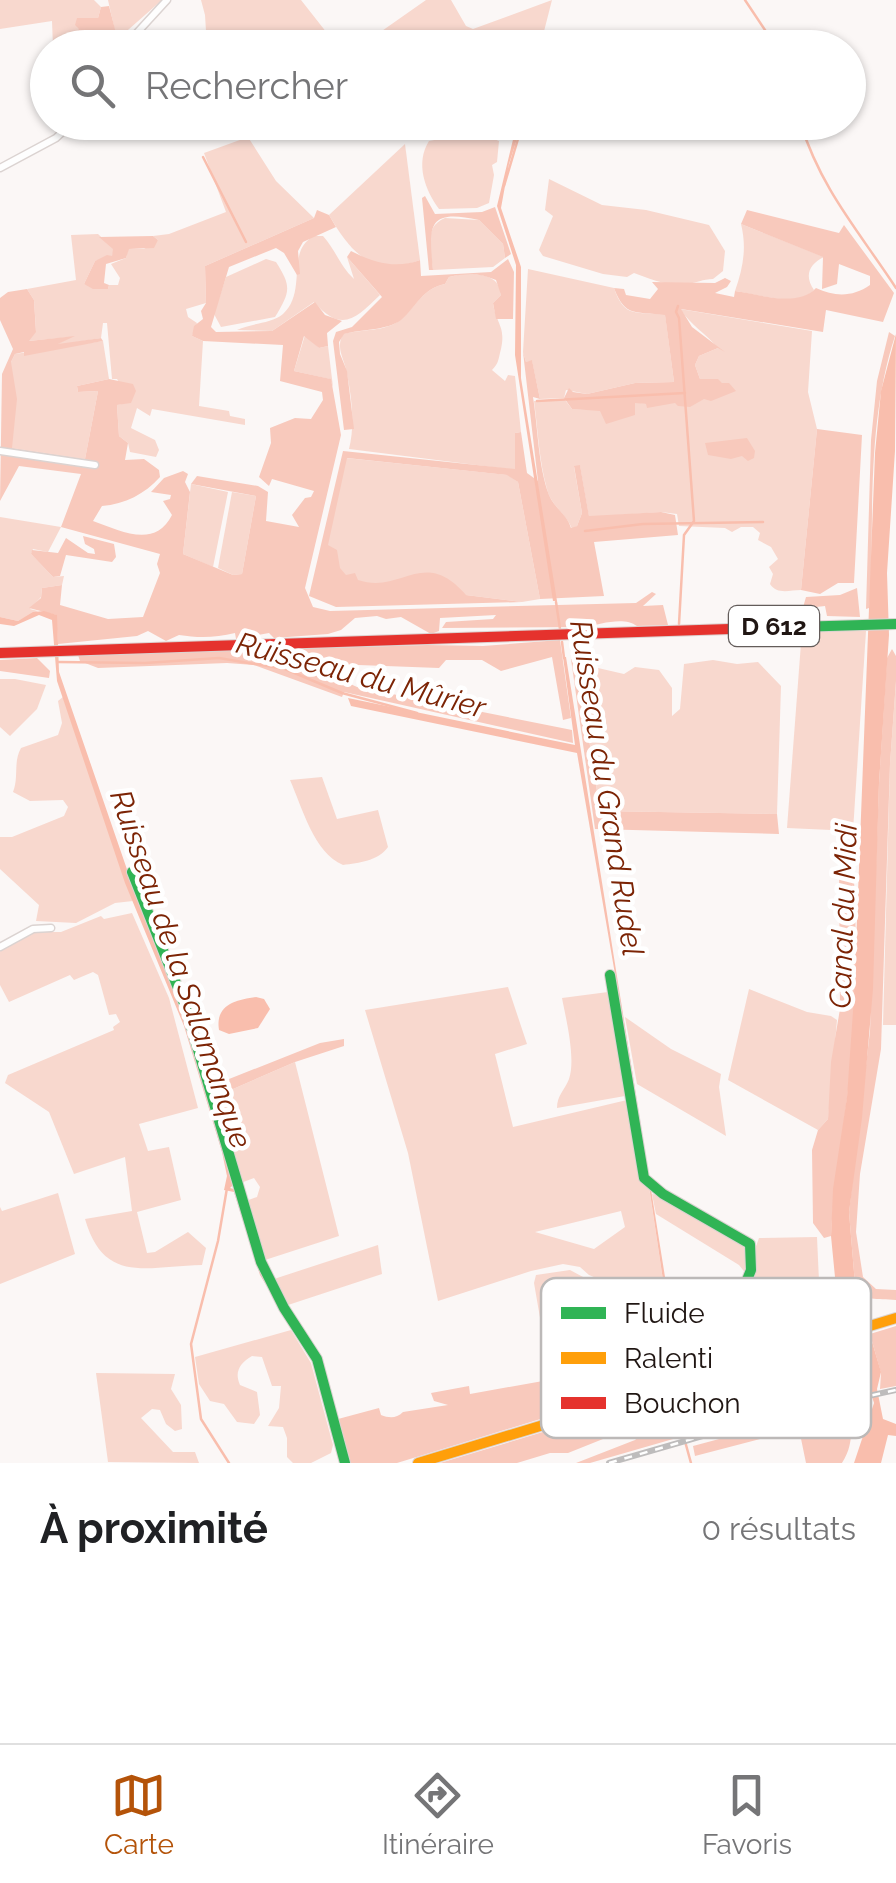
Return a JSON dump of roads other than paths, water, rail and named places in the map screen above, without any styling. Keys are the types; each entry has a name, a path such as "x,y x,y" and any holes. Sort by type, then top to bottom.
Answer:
{"main road":[{"name":"D 612","path":"0,652 896,624"},
{"path":"132,872 185,1006 261,1262 284,1308 317,1359 345,1463"},
{"path":"610,975 650,1185 750,1244 748,1278"},
{"path":"871,1325 896,1318"},
{"path":"418,1463 541,1426"}],"street":[{"path":"140,30 167,0"},
{"path":"0,168 52,140"},
{"path":"0,451 95,465"},
{"path":"0,947 33,929 51,928"}],"waterway":[{"path":"745,0 765,30"},
{"name":"Ruisseau du Grand Rudel","path":"504,186 518,140"},
{"path":"806,140 830,190 896,288"},
{"path":"203,157 246,242"},
{"path":"678,306 694,521 684,535 679,624"},
{"path":"537,401 685,393"},
{"path":"585,531 643,524 763,522"},
{"name":"Ruisseau du Grand Rudel","path":"556,602 560,629"},
{"name":"Ruisseau du Grand Rudel","path":"562,642 564,658"},
{"name":"Ruisseau du Mûrier","path":"58,662 145,663 219,658 285,669 342,693 417,713"},
{"name":"Ruisseau de la Salamanque","path":"227,1188 218,1241 191,1344 201,1419 229,1463"},
{"name":"Ruisseau du Grand Rudel","path":"684,1438 691,1463"}],"railway":[{"path":"871,1395 896,1390"},
{"path":"609,1463 696,1438"}],"water label":[{"name":"Canal du Midi","path":"843,916"}]}
